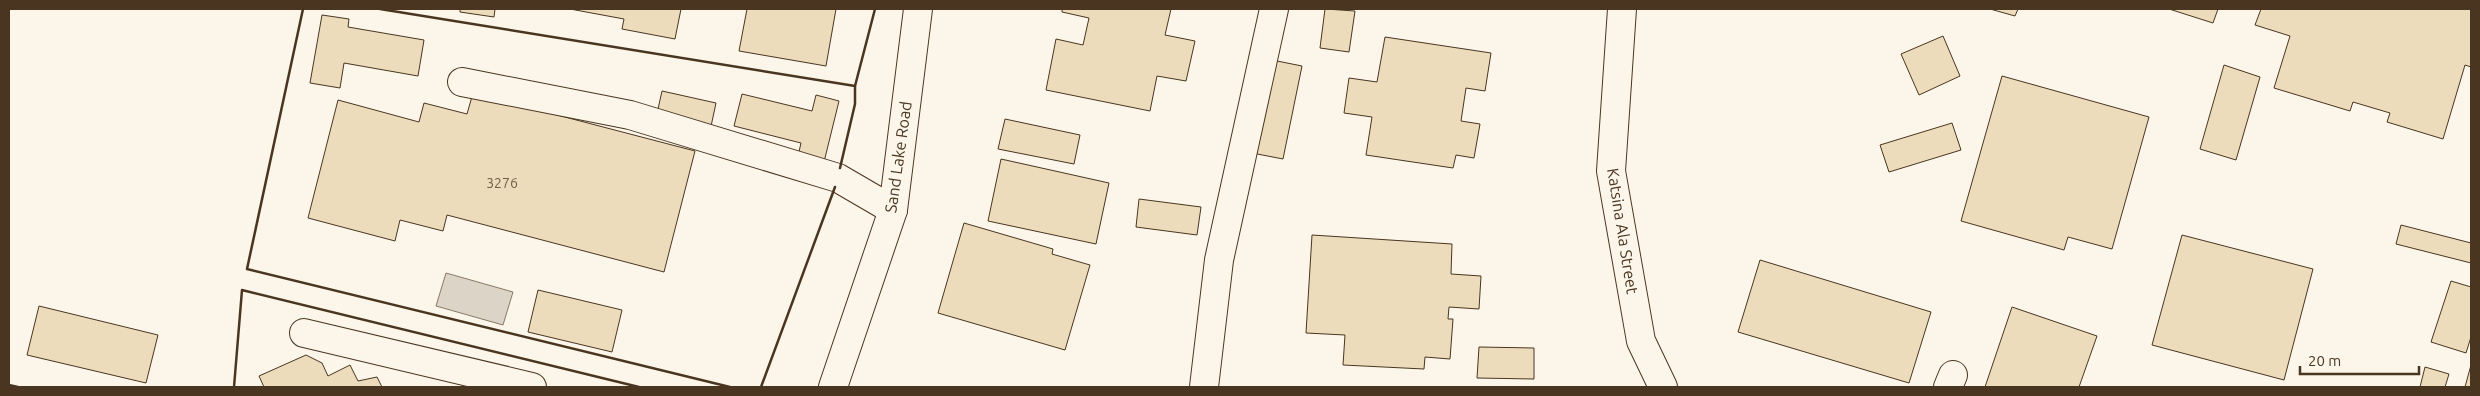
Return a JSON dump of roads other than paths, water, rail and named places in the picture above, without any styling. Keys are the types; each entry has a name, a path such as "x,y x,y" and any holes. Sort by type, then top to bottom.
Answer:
{"street":[{"name":"Sand Lake Road","path":"833,387 893,210 918,9"},
{"path":"1204,387 1219,260 1274,9"},
{"name":"Katsina Ala Street","path":"1622,9 1611,171 1641,342 1663,387"},
{"path":"462,82 630,115 838,178 893,210"},
{"path":"304,333 532,387"}]}
